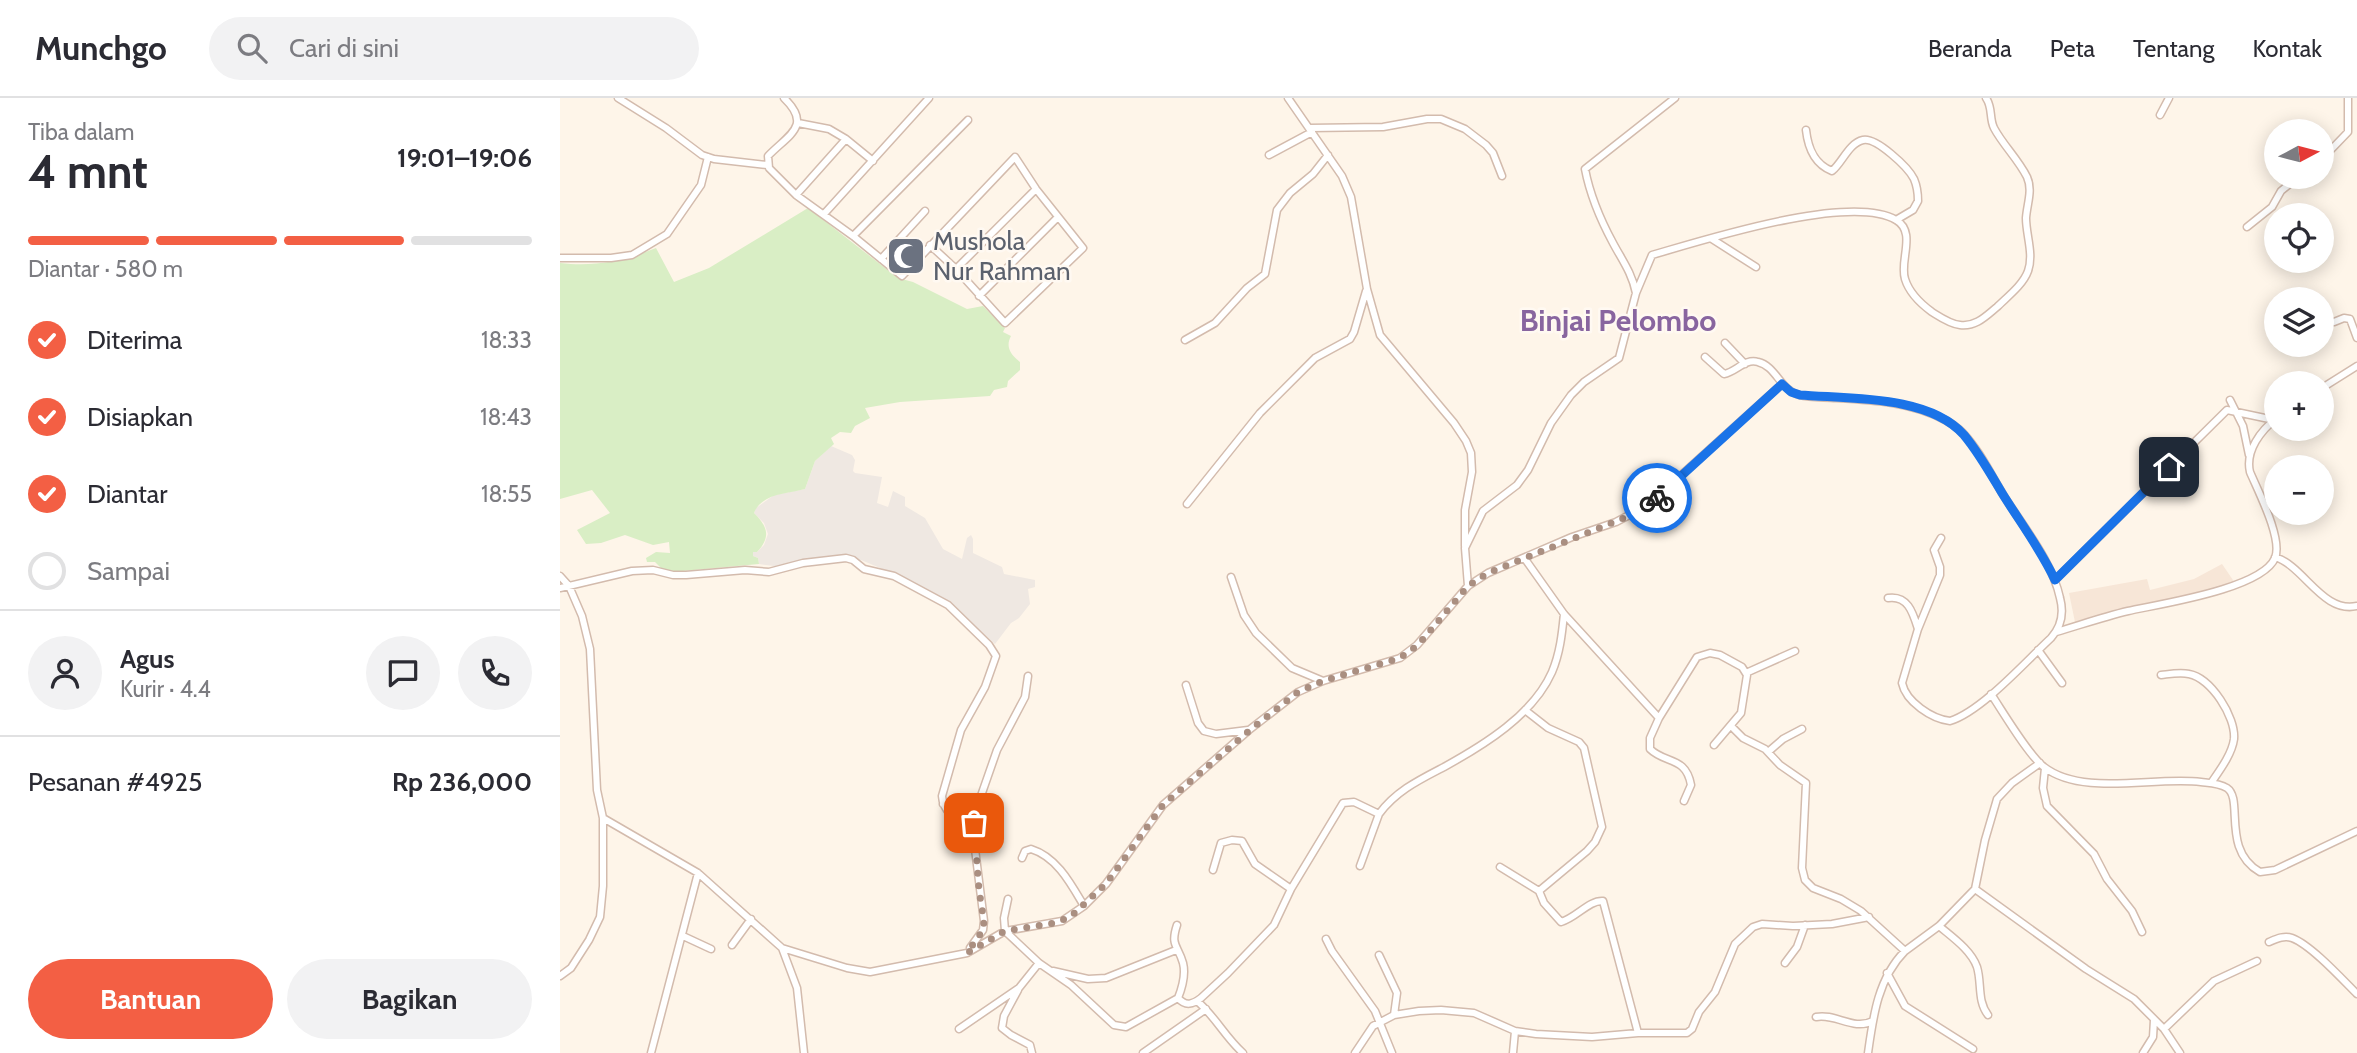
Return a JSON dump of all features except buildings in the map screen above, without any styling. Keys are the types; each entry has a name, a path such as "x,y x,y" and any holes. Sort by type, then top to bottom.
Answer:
{"street":[{"path":"618,98 708,157 767,165"},
{"path":"784,98 797,113 798,124 768,156 767,165 771,172 796,195 902,276 930,246 1015,157 1057,218 1083,248 1005,323 956,269 930,246"},
{"path":"824,214 929,98"},
{"path":"1636,293 1632,273 1598,212 1585,169 1675,98"},
{"path":"1465,548 1483,511 1517,485 1528,470 1551,423 1571,395 1584,382 1619,358 1625,344 1628,318 1636,293 1652,255 1838,211 1866,212 1896,220 1902,225 1906,236 1903,267 1906,283 1926,307 1946,320 1961,325 1977,323 2004,300 2026,275 2030,263 2026,218 2029,184 2018,162 1993,127 1986,98"},
{"path":"2160,115 2169,98"},
{"path":"2334,147 2347,135 2348,98"},
{"path":"1290,99 1342,176 1351,197 1367,289 1380,335 1454,423 1471,453 1472,472 1465,510 1468,586"},
{"path":"1269,155 1311,130 1382,127 1441,119 1465,130 1486,145 1493,153 1502,176"},
{"path":"853,236 968,120"},
{"path":"798,124 829,129 846,139 873,162"},
{"path":"1805,130 1811,152 1827,170 1832,171 1840,165 1850,149 1865,139 1876,142 1902,164 1916,183 1918,201 1913,210 1896,220"},
{"path":"2347,135 2357,134"},
{"path":"796,195 846,139"},
{"path":"1185,340 1215,323 1247,288 1265,274 1277,210 1328,155"},
{"path":"560,258 611,258 632,255 667,234 701,185 708,157"},
{"path":"956,269 1036,189"},
{"path":"2247,227 2272,207 2283,189"},
{"path":"881,259 925,211"},
{"path":"979,296 1057,218"},
{"path":"1712,239 1756,267"},
{"path":"1186,504 1260,413 1315,358 1350,339 1367,289"},
{"path":"2334,322 2350,319 2357,338"},
{"path":"1725,343 1745,364"},
{"path":"1705,357 1724,374 1745,364 1756,361 1762,363 1791,392 1800,395 1879,400 1914,407 1947,421 1962,433 1984,463 2055,580 2062,607 2056,632 1965,715 1950,721 1931,714 1910,699 1903,690 1902,680 1918,629 1940,575 1934,550 1941,538"},
{"path":"2334,381 2355,369"},
{"path":"603,818 698,873 782,948 847,968 870,972 967,953 1005,931 1062,921 1084,906 1106,884 1163,805 1298,692 1323,681 1400,658 1418,645 1468,586 1488,573 1572,537 1625,518 1648,505 1782,384"},
{"path":"2056,632 2126,611 2234,585 2253,578 2266,569 2275,557 2275,539 2250,472 2246,435 2230,400"},
{"path":"2055,580 2227,410 2264,417"},
{"path":"2249,456 2264,431"},
{"path":"2275,557 2288,562 2331,600 2346,607 2357,606"},
{"path":"560,587 632,571 653,570 673,575 745,570 769,572 803,563 846,558 864,569 894,576 948,604 992,648 996,658 985,687 961,730 943,790 943,804 956,819 974,832"},
{"path":"1525,559 1564,614 1641,701 1660,718"},
{"path":"560,576 569,586 582,616 590,649 597,790 603,818 600,917 571,968 560,976"},
{"path":"1231,577 1244,615 1256,633 1292,668 1323,681"},
{"path":"1888,598 1899,598 1908,604 1918,629"},
{"path":"1360,866 1379,814 1399,792 1469,753 1525,710 1551,675 1562,641 1564,614"},
{"path":"2038,650 2062,682"},
{"path":"1746,673 1795,651"},
{"path":"1684,801 1690,785 1685,771 1678,762 1654,753 1650,738 1692,663 1700,655 1710,653 1723,656 1742,667 1746,673 1742,710 1714,745"},
{"path":"2161,675 2188,674 2197,677 2214,691 2225,706 2233,727 2234,739 2224,765 2211,783"},
{"path":"967,953 983,930 984,921 974,832 975,813 997,750 1025,697 1028,676"},
{"path":"1186,685 1203,731 1216,734 1250,730"},
{"path":"1990,694 2043,766 2067,779 2095,783 2166,780 2220,784 2232,793 2236,841 2248,863 2260,872 2275,870 2357,831"},
{"path":"1525,710 1548,728 1582,745 1602,820 1599,834 1587,851 1539,891"},
{"path":"1731,726 1743,738 1768,752 1783,767 1806,783 1802,868 1805,880 1813,888 1841,899 1868,917 1905,951"},
{"path":"1768,752 1783,739 1802,729"},
{"path":"1868,1053 1872,1021 1887,974 1905,951 1939,926 1975,889 1997,799 2012,783 2043,766"},
{"path":"2043,766 2043,788 2047,806 2094,854 2142,932"},
{"path":"1178,998 1186,1004 1197,1001 1266,934 1343,803 1354,803 1379,814"},
{"path":"943,804 962,806 975,813"},
{"path":"1213,870 1221,843 1238,840 1245,844 1255,864 1291,889"},
{"path":"1022,858 1026,851 1031,849 1049,858 1084,906"},
{"path":"1500,867 1539,891 1544,903 1561,922 1594,902 1603,901 1638,1033"},
{"path":"651,1053 698,873"},
{"path":"1975,889 2086,969 2134,999 2164,1029 2180,1053"},
{"path":"1008,899 1004,918 1005,931 1039,963 1071,985 1114,1025 1120,1027 1126,1027 1178,998 1184,967 1175,950 1173,939 1177,925"},
{"path":"1355,1053 1373,1026 1380,1021 1394,1015 1419,1011 1474,1013 1515,1031 1592,1037 1638,1033 1683,1034 1690,1032 1699,1012 1715,992 1735,944 1753,927 1762,924 1832,924 1868,917"},
{"path":"732,945 751,919"},
{"path":"1785,964 1797,947 1805,925"},
{"path":"1939,926 1974,960 1983,1007 1988,1015"},
{"path":"683,936 711,949"},
{"path":"2269,942 2283,937 2293,939 2357,994"},
{"path":"1326,939 1367,998 1380,1021 1392,1053"},
{"path":"782,948 797,988 804,1053"},
{"path":"1048,970 1088,979 1106,978 1175,950"},
{"path":"1379,955 1397,993 1394,1015"},
{"path":"2164,1029 2214,981 2258,961"},
{"path":"1032,1053 1030,1045 1002,1028 1004,1016 1019,988 1039,963"},
{"path":"1887,974 1905,1006 1973,1049"},
{"path":"959,1028 1019,988"},
{"path":"1197,1001 1243,1053"},
{"path":"1143,1053 1206,1009"},
{"path":"1816,1017 1861,1025 1872,1021"},
{"path":"2143,1053 2153,1037 2154,1018"},
{"path":"1513,1053 1515,1031"}],"shaded area":[{"path":"831,446 852,455 855,460 855,473 882,477 877,503 888,507 893,491 905,497 905,506 925,518 943,549 962,559 967,538 971,535 973,553 1002,567 1004,574 1035,580 1035,587 1028,589 1030,604 995,644 935,594 861,560 812,559 782,567 759,564 753,551 757,552 764,545 768,534 764,523 754,513 756,508 774,495 805,489 815,461"},
{"path":"2222,564 2235,583 2096,624 2076,627 2069,593 2147,579 2150,590 2194,579"}],"green space":[{"path":"808,208 898,278 913,282 967,309 983,306 1005,328 1003,332 1011,336 1009,347 1020,362 1020,370 1008,381 1007,387 994,390 990,396 900,402 865,408 870,418 855,426 851,433 840,432 831,438 834,444 815,461 805,489 776,495 758,506 754,513 766,532 761,547 757,552 753,552 759,564 672,572 663,570 655,562 647,562 646,558 656,552 670,553 669,542 653,545 625,535 601,543 586,544 577,530 610,513 592,490 560,499 560,263 609,262 656,248 674,282 709,268"}],"way so far":[{"path":"974,823 984,921 983,930 967,953 1005,931 1062,921 1084,906 1106,884 1163,805 1298,692 1323,681 1400,658 1418,645 1468,586 1488,573 1572,537 1616,522 1634,514 1657,498"}],"place":[{"name":"Mushola Nur Rahman","path":"906,256"}],"district":[{"name":"Binjai Pelombo","path":"1618,320"}],"route":[{"path":"1657,498 1691,464 1782,384 1791,392 1800,395 1879,400 1914,407 1947,421 1962,433 1984,463 2055,580 2169,467"}]}
